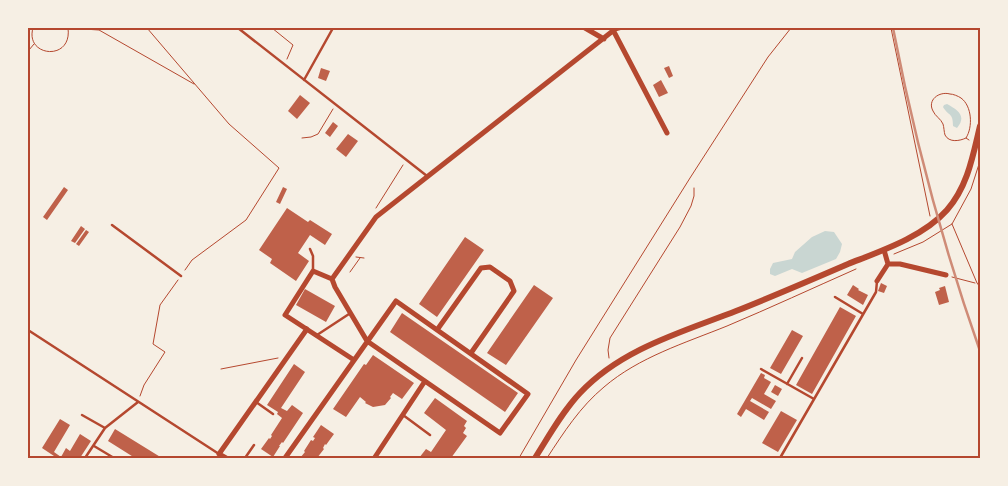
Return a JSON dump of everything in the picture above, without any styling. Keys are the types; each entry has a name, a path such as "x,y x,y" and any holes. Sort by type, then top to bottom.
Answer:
{"street":[{"path":"585,28 604,39"},
{"path":"332,279 376,217 604,39 613,29 667,133"},
{"path":"535,458 563,413 580,393 612,366 632,354 654,343 884,250 931,224 947,210 958,194 967,175 980,126"},
{"path":"884,250 888,264"},
{"path":"888,264 900,264 946,275"},
{"path":"876,281 888,264"},
{"path":"437,330 481,268 490,267 510,281 514,291 471,354"},
{"path":"285,458 354,360 367,341 396,301 528,394 500,433 367,341 332,279 313,271 285,315 354,360"},
{"path":"226,458 220,454 307,329"},
{"path":"375,457 426,381"}],"lane":[{"path":"238,28 427,176"},
{"path":"304,80 334,28"},
{"path":"613,29 623,28"},
{"path":"112,225 181,276"},
{"path":"310,249 314,256 313,271"},
{"path":"780,458 876,292 876,281"},
{"path":"835,297 863,314"},
{"path":"317,335 351,313"},
{"path":"28,330 220,454"},
{"path":"787,384 802,358"},
{"path":"761,369 814,399"},
{"path":"85,458 105,428 138,402"},
{"path":"256,402 273,414"},
{"path":"82,415 105,428"},
{"path":"403,415 430,434"},
{"path":"94,446 114,458"},
{"path":"245,458 254,446"}],"path":[{"path":"33,28 32,38 34,44 44,51 56,52 68,40 68,28 98,30 197,86"},
{"path":"138,402 144,384 164,352 153,344 160,305 192,260 246,220 279,168 229,124 147,28"},
{"path":"272,28 293,46 284,64"},
{"path":"519,458 576,360 690,178 768,57 792,28"},
{"path":"891,28 931,224"},
{"path":"28,60 29,50 34,44"},
{"path":"945,93 952,94 961,98 966,105 970,118 969,133 966,138 954,141 945,135 943,124 933,111 932,102 936,96 945,93"},
{"path":"302,138 318,134 336,104"},
{"path":"966,138 976,145"},
{"path":"376,217 374,212 406,160"},
{"path":"612,366 608,350 610,338 680,227 691,206 694,188"},
{"path":"952,224 979,285"},
{"path":"350,272 360,258"},
{"path":"547,458 566,429 583,408 605,386 627,370 648,358 856,269"},
{"path":"946,275 979,285"},
{"path":"221,369 288,356"}],"shaded area":[{"path":"947,104 960,114 961,120 957,128 953,126 951,116 943,107"},
{"path":"825,231 834,232 842,244 836,259 802,273 792,269 775,276 770,274 773,263 792,259 795,252 812,237"}],"building":[{"path":"669,66 673,76 669,78 664,68"},
{"path":"321,68 330,71 326,81 318,78"},
{"path":"661,80 668,93 659,97 653,85"},
{"path":"300,95 310,103 297,119 288,111"},
{"path":"333,122 338,126 330,137 325,133"},
{"path":"348,134 358,141 346,157 336,149"},
{"path":"64,187 68,190 47,220 43,217"},
{"path":"283,187 287,189 280,204 276,202"},
{"path":"287,208 308,222 310,220 332,234 325,245 310,235 298,253 309,261 296,281 270,263 272,259 259,250"},
{"path":"81,226 85,229 75,243 71,241"},
{"path":"86,230 89,232 79,246 76,244"},
{"path":"465,237 484,250 437,317 419,304"},
{"path":"881,283 887,286 884,293 878,291"},
{"path":"534,285 553,298 506,365 487,353"},
{"path":"853,285 868,295 863,305 847,295"},
{"path":"945,286 949,302 939,305 935,292"},
{"path":"305,289 335,306 326,322 296,305"},
{"path":"840,307 856,316 812,394 796,385"},
{"path":"402,313 518,393 505,412 390,332"},
{"path":"792,330 803,336 781,374 770,368"},
{"path":"373,355 414,383 402,399 393,393 385,405 373,407 365,403 360,397 346,417 333,409 364,364 366,365"},
{"path":"294,364 305,372 281,408 287,411 292,405 303,413 273,457 261,449 270,439 282,418 277,414 278,412 267,405"},
{"path":"761,373 765,375 764,378 771,382 764,394 776,401 771,409 752,398 750,401 769,412 764,420 746,409 741,417 737,414"},
{"path":"775,385 782,389 778,396 771,392"},
{"path":"435,398 467,421 463,433 467,436 451,458 419,458 426,449 431,452 446,430 424,413"},
{"path":"781,411 797,420 778,452 762,443"},
{"path":"60,419 70,425 54,452 61,457 66,448 70,451 80,434 91,441 80,458 57,458 42,448"},
{"path":"321,425 334,434 325,444 324,449 317,458 300,458 311,440 313,441 315,438 313,437"},
{"path":"115,429 162,458 135,458 108,441"}],"railway":[{"path":"893,28 910,110 931,191 954,272 980,351"}]}
